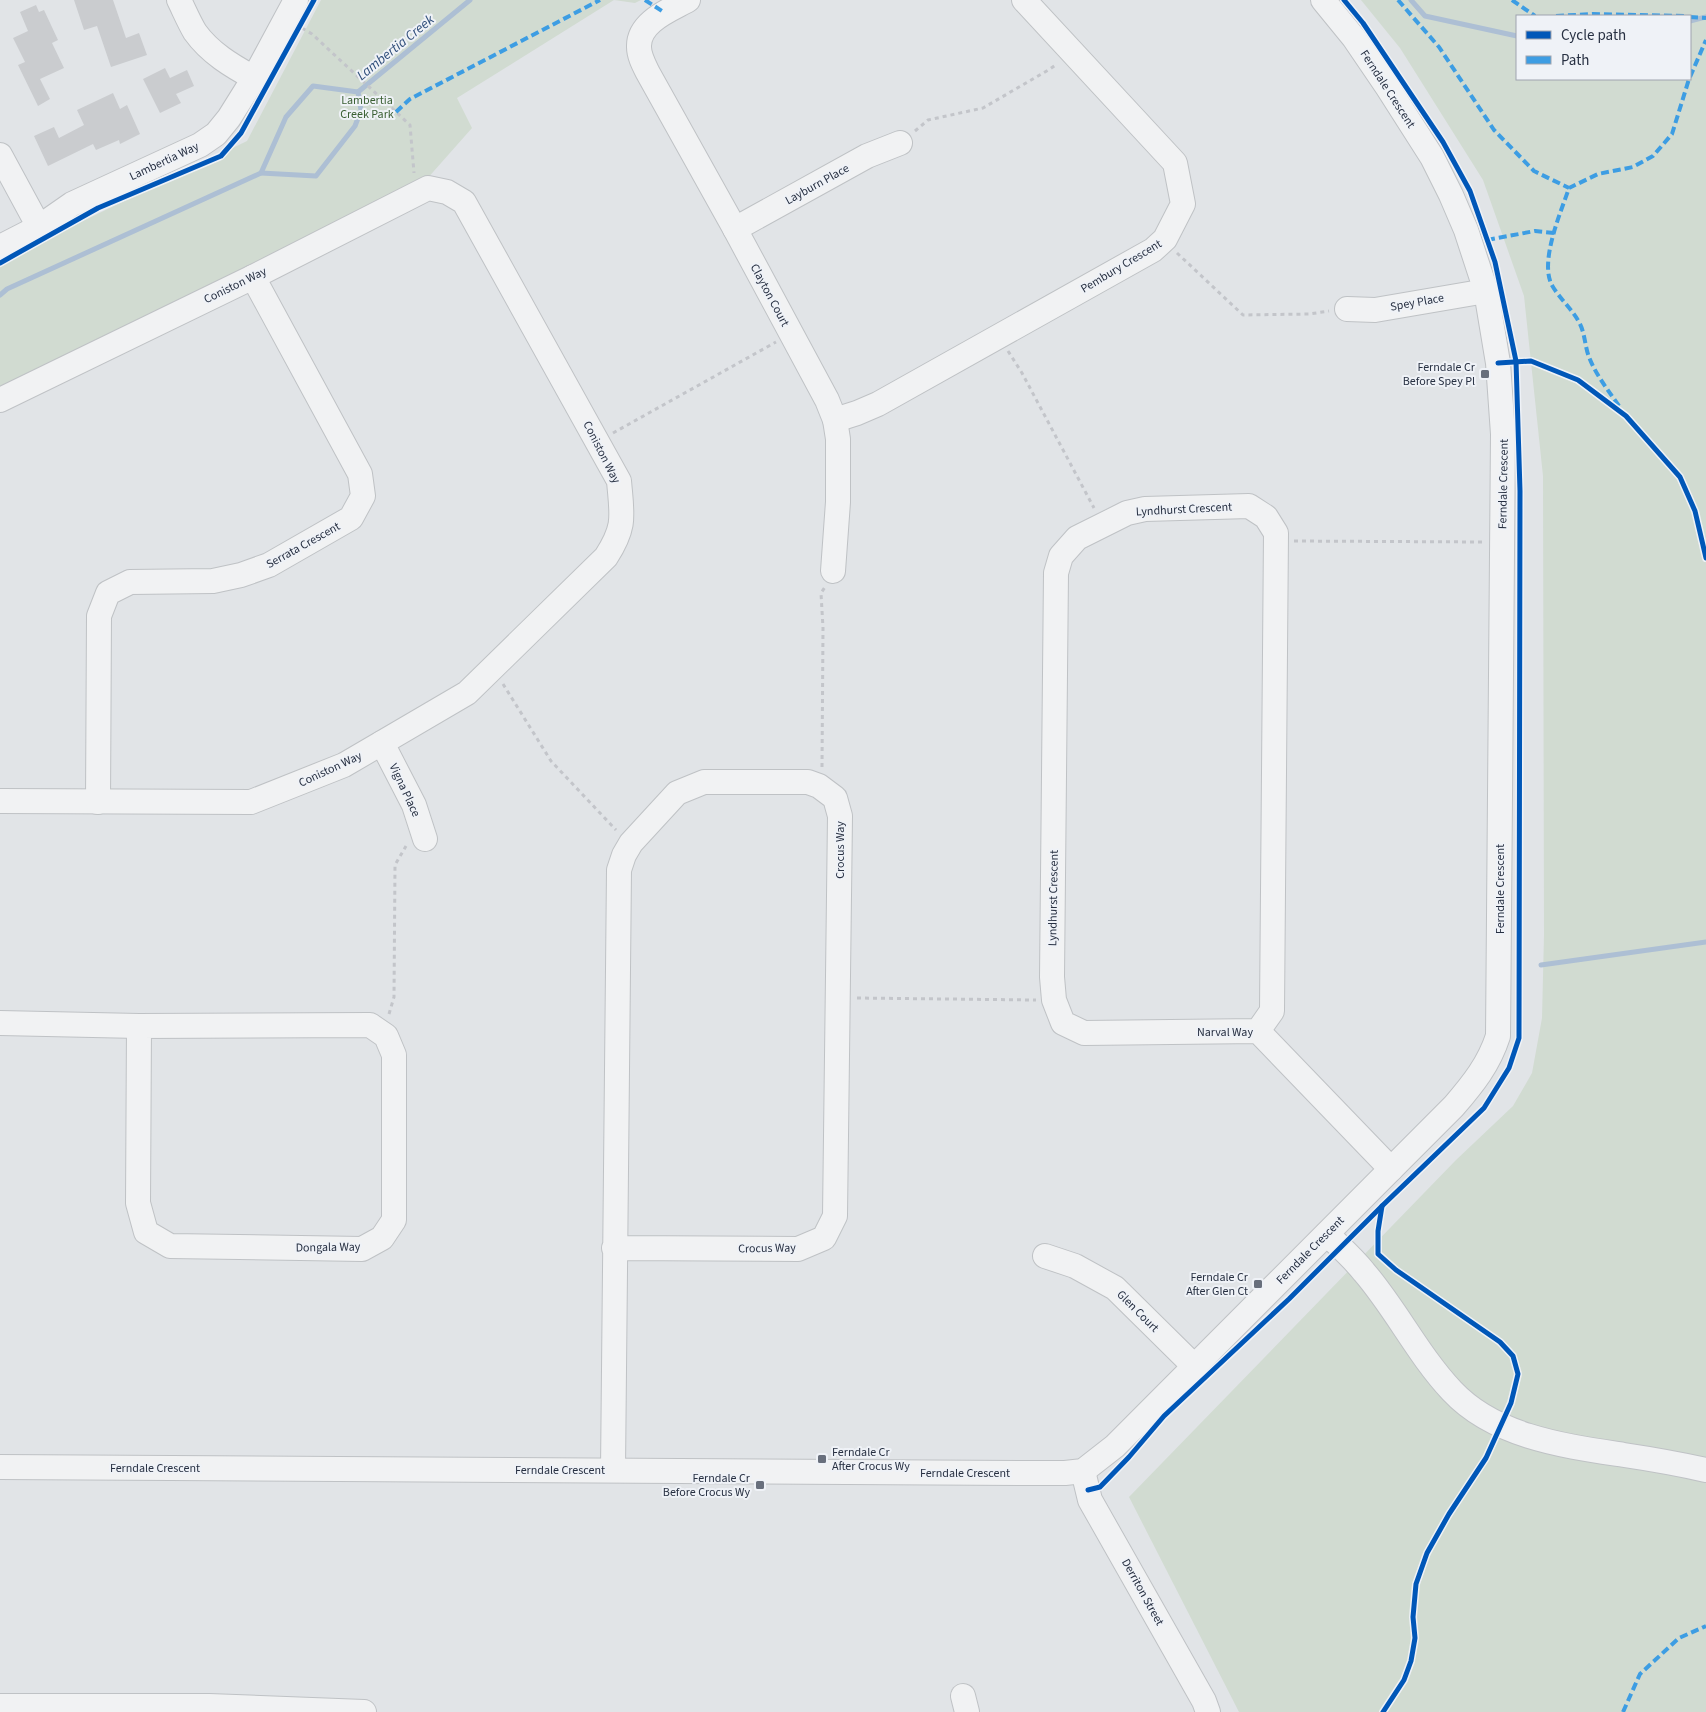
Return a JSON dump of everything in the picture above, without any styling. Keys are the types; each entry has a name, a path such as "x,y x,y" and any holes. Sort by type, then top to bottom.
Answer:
{"street":[{"path":"179,0 194,30 205,44 231,65 254,78"},
{"name":"Clayton Court","path":"688,0 648,24 640,36 641,59 791,333 827,400 835,420 838,439 838,502 833,570"},
{"name":"Pembury Crescent","path":"835,420 878,404 1153,250 1165,239 1183,204 1175,163 1025,0"},
{"name":"Ferndale Crescent","path":"0,1467 1009,1473 1065,1473 1083,1471 1115,1446 1454,1106 1475,1082 1493,1053 1498,1036 1503,434 1498,363 1486,291 1466,230 1452,195 1432,157 1388,88 1354,38 1323,0"},
{"name":"Lambertia Way","path":"0,247 39,226 72,204 200,145 216,134 229,118 300,9"},
{"name":"Layburn Place","path":"735,230 867,156 900,143"},
{"path":"0,155 39,226"},
{"name":"Coniston Way","path":"0,400 253,277 428,188 448,192 464,202 619,482 622,522 616,541 606,557 467,693 344,765 251,802 0,801"},
{"name":"Serrata Crescent","path":"98,802 99,616 108,593 130,582 213,581 269,566 351,518 363,496 360,474 253,277"},
{"name":"Spey Place","path":"1347,310 1375,310 1486,291"},
{"name":"Lyndhurst Crescent","path":"1062,1023 1054,1000 1052,967 1056,573 1061,556 1077,538 1127,513 1145,509 1249,506 1266,517 1276,533 1272,1011 1258,1031"},
{"name":"Vigna Place","path":"382,743 414,805 425,839"},
{"path":"613,1470 619,870 624,855 631,843 677,793 704,782 808,782 819,786"},
{"name":"Crocus Way","path":"614,1248 798,1249 824,1238 835,1216 840,816 835,798 819,786"},
{"path":"0,1023 139,1026 370,1024 381,1033"},
{"name":"Narval Way","path":"1062,1023 1084,1033 1258,1031 1391,1169"},
{"name":"Dongala Way","path":"139,1026 138,1203 146,1232 170,1246 362,1248 382,1238 394,1220 394,1055 386,1036 381,1033"},
{"path":"1326,1234 1365,1272 1438,1375 1453,1392 1476,1412 1500,1425 1556,1444 1669,1462 1706,1470"},
{"name":"Glen Court","path":"1045,1256 1075,1266 1114,1288 1194,1366"},
{"name":"Derriton Street","path":"1083,1471 1090,1500 1199,1692 1208,1712"},
{"path":"0,1706 364,1712"}],"path":[{"path":"296,34 300,26 300,9"},
{"path":"300,26 312,34 410,125 415,183 420,193"},
{"path":"900,143 928,120 982,108 1050,69 1072,51"},
{"path":"1165,239 1183,259 1243,315 1309,314 1347,310"},
{"path":"598,442 791,333"},
{"path":"999,336 1090,499 1101,525"},
{"path":"1276,542 1303,540 1502,542"},
{"path":"819,786 823,755 824,628 821,593 833,570"},
{"path":"491,670 506,687 551,761 607,823 631,843"},
{"path":"381,1033 387,1023 394,997 395,865 409,842 425,839"},
{"path":"839,998 1054,1000"}],"green space":[{"name":"Lambertia Creek Park","path":"321,0 614,0 457,98 472,128 426,180 0,389 0,267 40,242 247,141"},
{"path":"614,0 641,0 635,3"},
{"path":"1361,0 1706,0 1706,1712 1239,1712 1129,1497 1456,1160 1513,1106 1532,1073 1542,1018 1544,935 1543,476 1524,296 1483,180 1400,48"}],"building":[{"path":"74,0 113,0 126,38 139,33 147,55 111,67 97,26 84,30"},
{"path":"36,5 39,12 44,10 58,40 52,43 64,68 40,79 50,99 38,106 18,65 25,62 13,38 28,31 20,12"},
{"path":"165,68 170,78 187,70 194,86 176,94 181,103 160,113 143,79"},
{"path":"113,93 120,109 127,105 140,134 120,144 119,140 96,150 93,144 48,166 34,136 54,127 59,138 84,125 77,110"}],"waterway":[{"name":"Lambertia Creek","path":"358,92 470,0"},
{"name":"Lambertia Creek","path":"1411,0 1425,16 1516,36"},
{"name":"Lambertia Creek","path":"1691,21 1706,17"},
{"path":"0,295 7,289 261,173 286,117 313,86 358,92"},
{"path":"261,173 316,176 355,126 361,110 358,92"},
{"path":"1541,965 1706,942"}],"marked path":[{"path":"396,112 410,99 600,0"},
{"path":"645,0 665,13"},
{"path":"1398,0 1439,47 1494,130 1534,171 1569,188"},
{"path":"1512,0 1534,15"},
{"path":"1574,15 1639,15"},
{"path":"1691,17 1706,18"},
{"path":"1691,75 1706,40"},
{"path":"1619,406 1592,364 1580,324 1553,287 1549,277 1549,252 1556,224 1569,188 1598,174 1633,167 1653,156 1672,134 1689,80"},
{"path":"1487,240 1535,231 1554,233"},
{"path":"1623,1712 1640,1674 1679,1638 1706,1626"}],"cycle path":[{"path":"0,263 98,208 221,156 241,133 314,0"},
{"path":"1088,1490 1100,1487 1164,1416 1289,1299 1484,1108 1509,1068 1519,1038 1520,491 1516,361 1495,262 1470,191 1443,142 1363,23 1344,0"},
{"path":"1498,363 1531,361 1578,380 1626,416 1680,477 1695,511 1706,558"},
{"path":"1382,1206 1378,1231 1378,1254 1396,1270 1500,1342 1513,1356 1518,1374 1511,1403 1486,1458 1449,1514 1427,1553 1416,1584 1413,1617 1415,1638 1411,1661 1404,1680 1383,1712"}],"place":[{"name":"Ferndale Cr Before Spey Pl","path":"1485,374"},
{"name":"Ferndale Cr After Glen Ct","path":"1258,1284"},
{"name":"Ferndale Cr After Crocus Wy","path":"822,1459"},
{"name":"Ferndale Cr Before Crocus Wy","path":"760,1485"}]}
